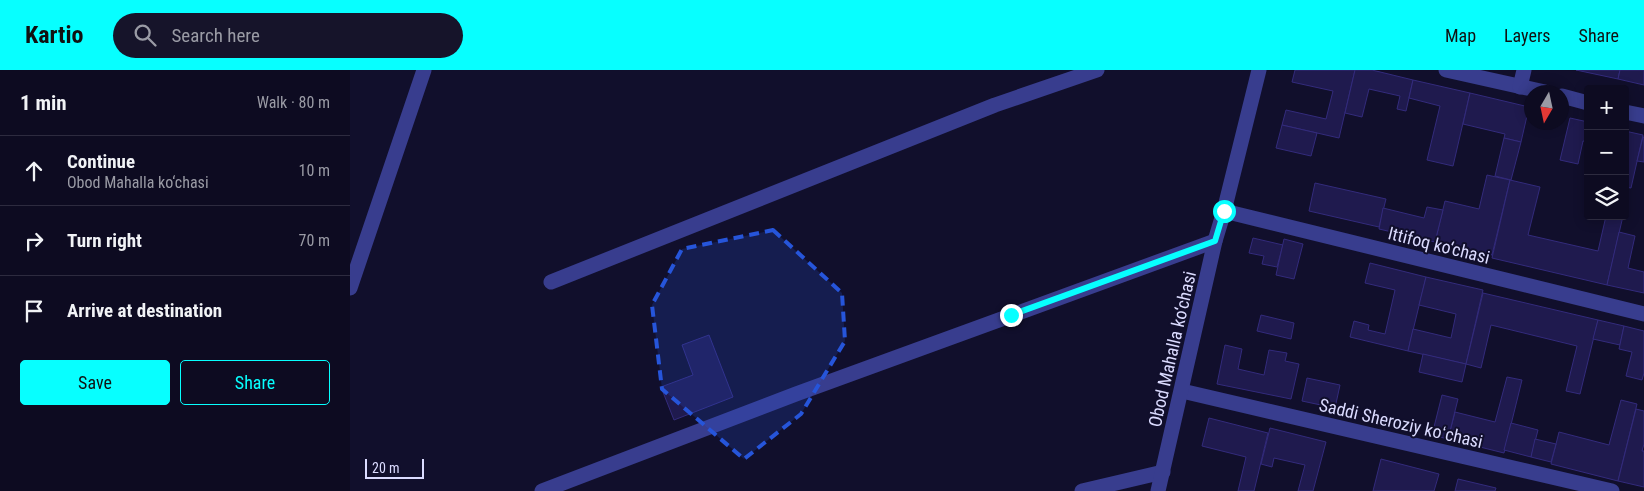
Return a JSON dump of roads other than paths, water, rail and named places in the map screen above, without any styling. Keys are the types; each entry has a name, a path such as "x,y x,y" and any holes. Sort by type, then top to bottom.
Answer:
{"street":[{"path":"350,288 424,70"},
{"path":"551,282 995,104 1097,70"},
{"name":"Obod Mahalla ko‘chasi","path":"1158,491 1215,241 1259,70"},
{"path":"1446,70 1524,88"},
{"path":"1520,87 1524,70"},
{"path":"1569,98 1584,102"},
{"path":"1629,113 1644,116"},
{"name":"Ittifoq ko‘chasi","path":"1224,211 1644,314"},
{"path":"542,491 1215,241"},
{"name":"Saddi Sheroziy koʻchasi","path":"1182,391 1612,491"},
{"path":"1082,491 1163,472"}]}
